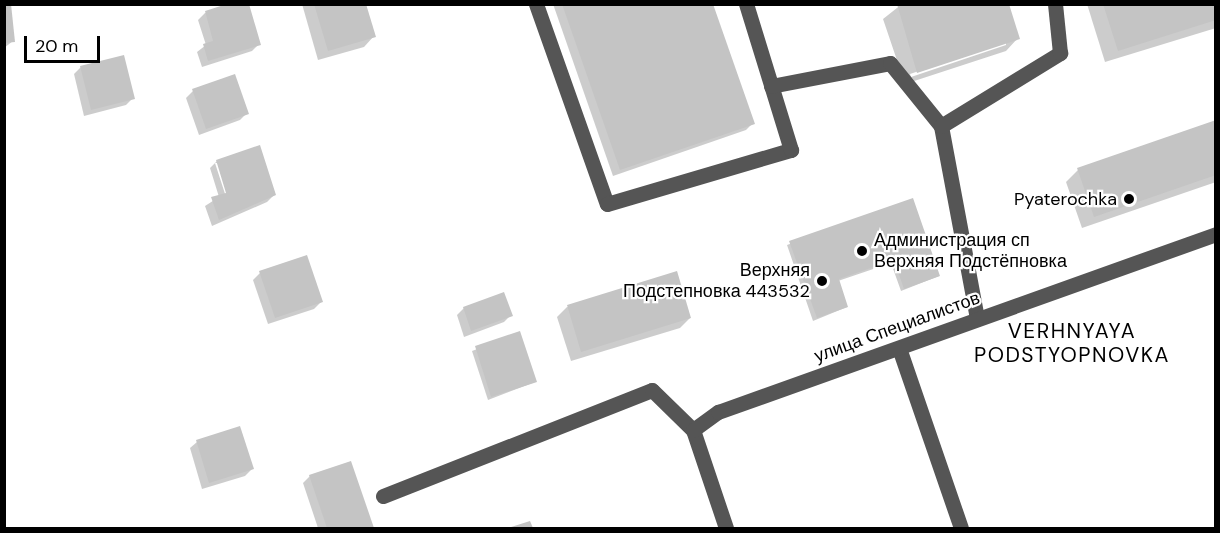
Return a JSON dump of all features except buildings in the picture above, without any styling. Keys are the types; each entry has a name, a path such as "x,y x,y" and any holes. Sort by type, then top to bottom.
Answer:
{"street":[{"path":"536,4 607,204 791,150 746,4"},
{"path":"941,126 1060,53 1055,4"},
{"path":"771,86 890,63 941,126 977,319"},
{"name":"улица Специалистов","path":"693,430 718,412 1215,234"},
{"path":"899,348 961,528"},
{"path":"383,496 652,390 693,430 726,528"}],"place":[{"name":"Pyaterochka","path":"1129,199"},
{"name":"Администрация сп Верхняя Подстёпновка","path":"862,251"},
{"name":"Верхняя Подстепновка 443532","path":"822,281"}],"district":[{"name":"VERHNYAYA PODSTYOPNOVKA","path":"1072,343"}]}
